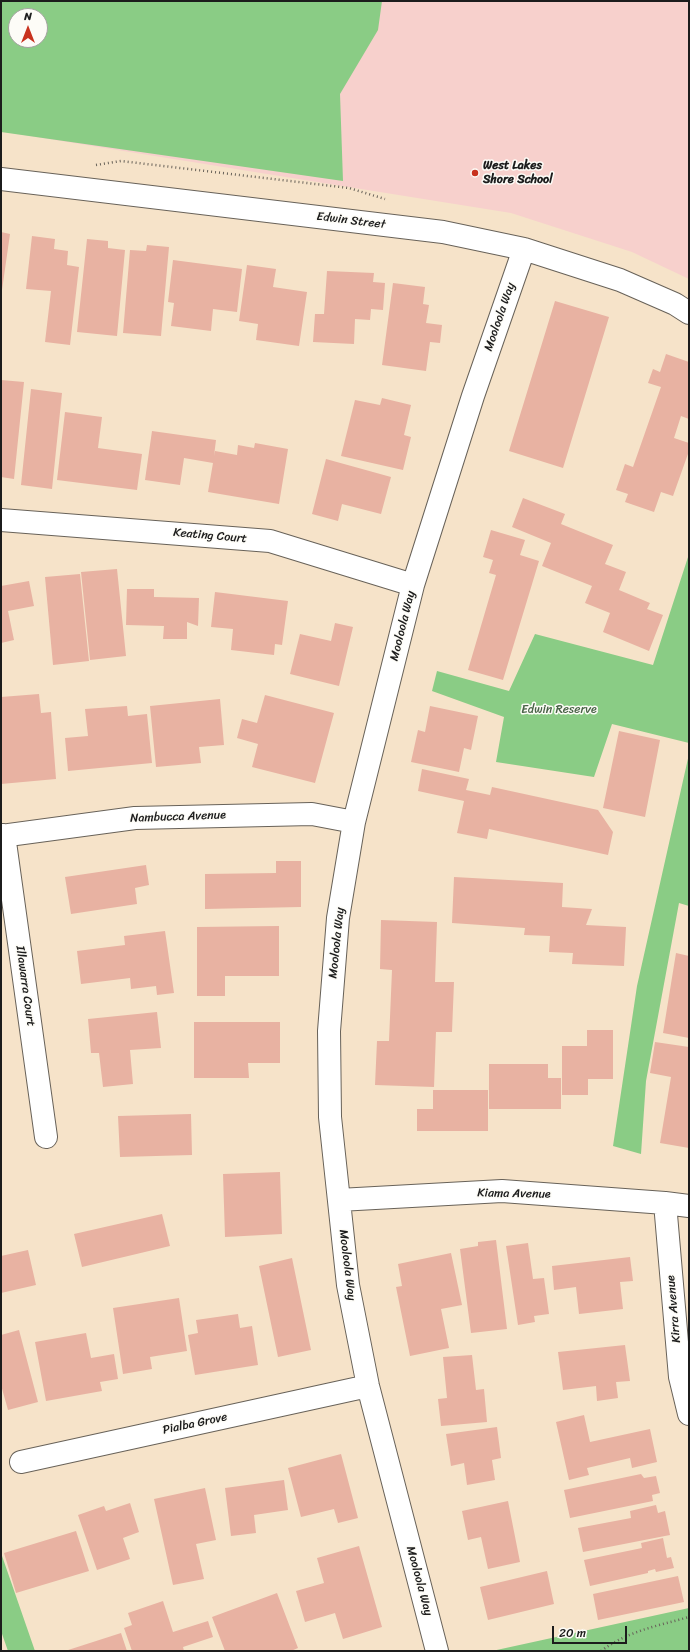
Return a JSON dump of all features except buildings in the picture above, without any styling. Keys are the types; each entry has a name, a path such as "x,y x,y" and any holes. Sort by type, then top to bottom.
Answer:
{"street":[{"name":"Edwin Street","path":"1,179 443,232 524,249 620,280 675,304 689,313"},
{"name":"Mooloola Way","path":"437,1651 368,1386 348,1285 330,1117 329,1031 338,918 354,822 413,585 471,402 524,249"},
{"name":"Keating Court","path":"1,520 270,541 413,585"},
{"name":"Nambucca Avenue","path":"3,836 135,818 312,814 354,822"},
{"name":"Illawarra Court","path":"3,836 46,1137"},
{"name":"Kiama Avenue","path":"339,1200 502,1191 689,1206"},
{"name":"Kirra Avenue","path":"665,1203 680,1377 689,1414"},
{"name":"Pialba Grove","path":"21,1462 368,1386"}],"path":[{"path":"601,1651 615,1641 632,1633 689,1618"}],"shaded area":[{"name":"West Lakes Shore School","path":"25,1 689,1 689,279 632,252 511,213 11,133 38,48 48,48 48,8 32,8"}],"green space":[{"path":"1,1 382,1 378,30 340,94 343,181 1,132"},
{"name":"Edwin Reserve","path":"689,554 689,743 612,724 594,777 496,762 504,717 432,691 437,671 509,691 535,634 653,665"},
{"path":"689,754 689,906 679,903 646,1081 641,1154 613,1146 637,986"},
{"path":"1,1553 35,1651 8,1651 1,1631"},
{"path":"689,1608 689,1651 492,1651"}],"place":[{"name":"West Lakes Shore School","path":"475,173"}]}
